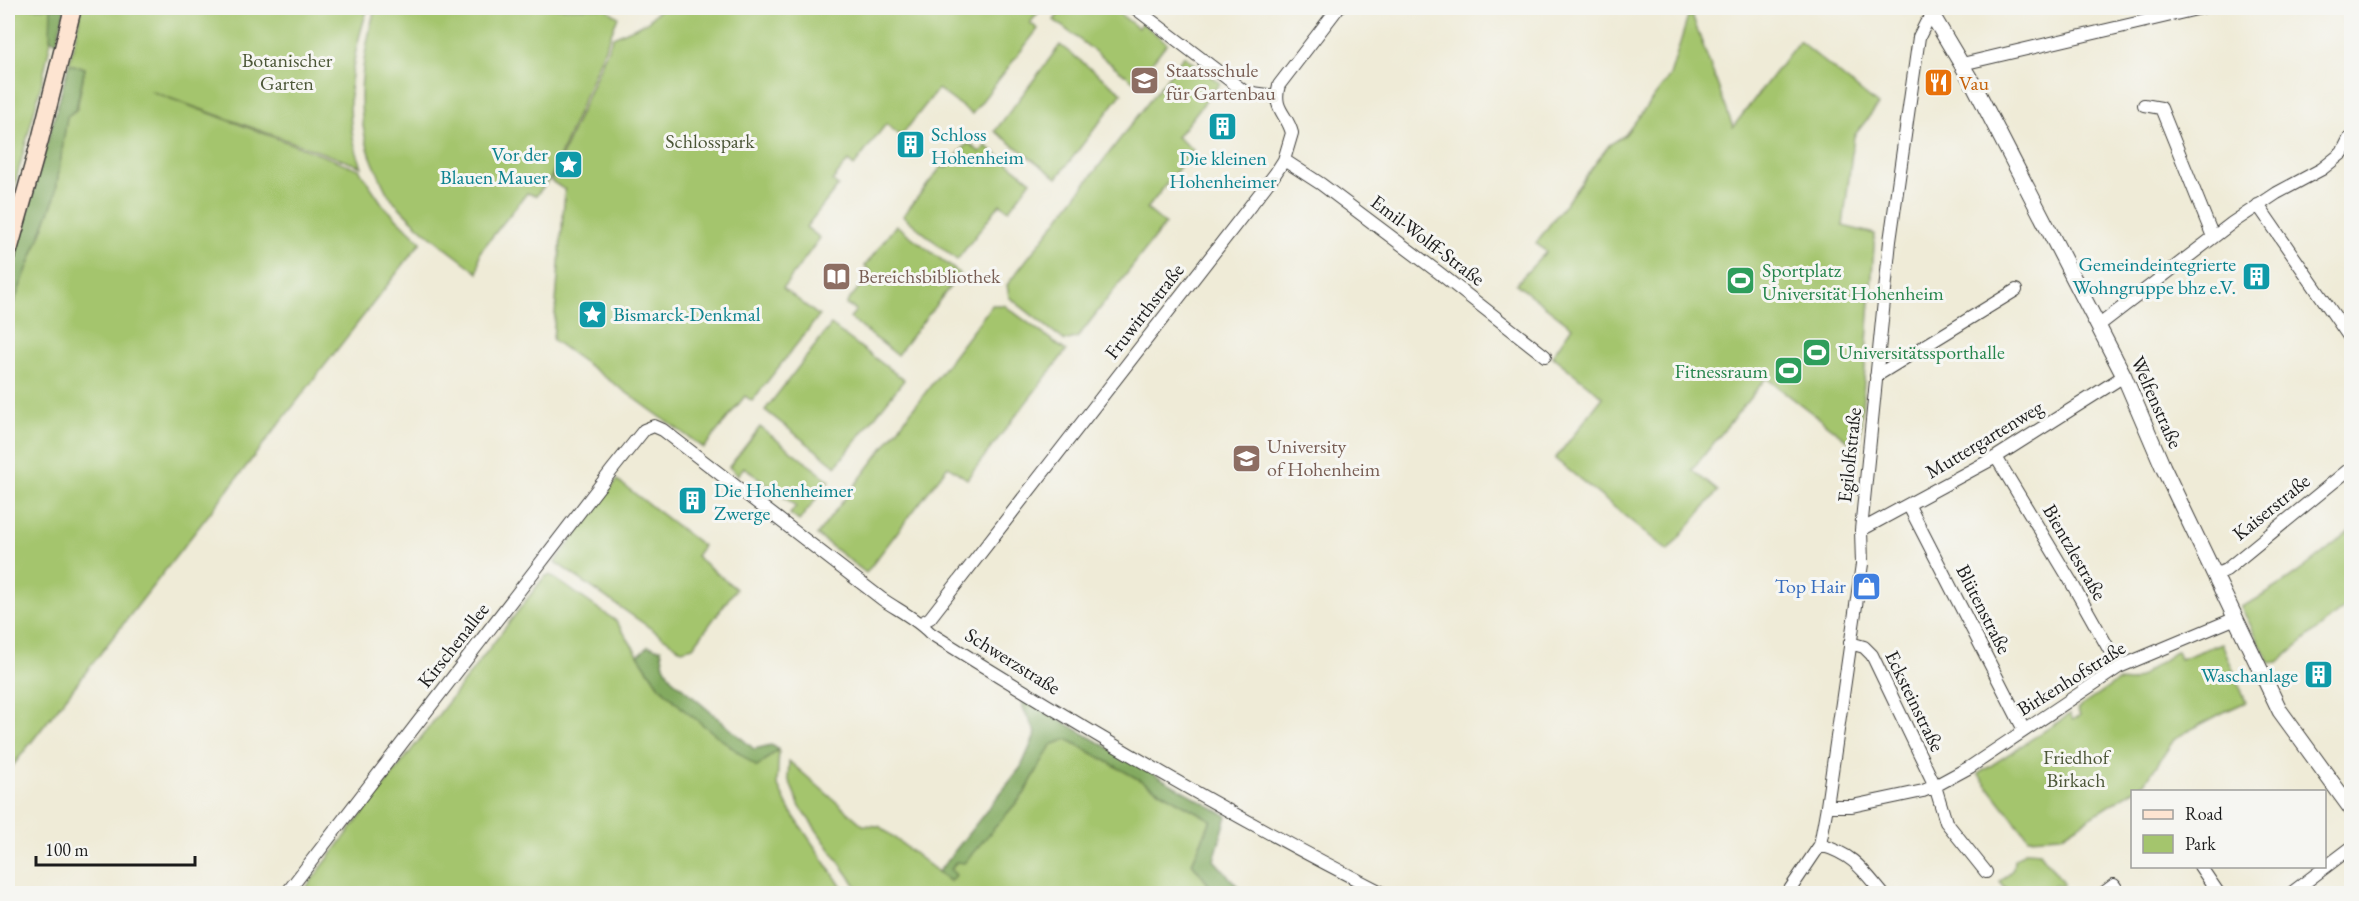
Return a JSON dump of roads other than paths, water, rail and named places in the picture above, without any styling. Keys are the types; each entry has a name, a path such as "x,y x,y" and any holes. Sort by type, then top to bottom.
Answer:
{"main road":[{"path":"8,254 40,140 73,8"}],"street":[{"path":"1135,8 1245,92 1276,96 1279,85 1338,8"},
{"path":"1962,64 2201,8"},
{"name":"Welfenstraße","path":"1931,12 1962,64 2124,376 2163,467 2280,711 2350,805"},
{"name":"Egilolfstraße","path":"1787,894 1820,845 1827,806 1862,564 1861,531 1890,241 1919,37 1931,12"},
{"name":"Fruwirthstraße","path":"921,623 930,618 938,609 1284,160 1292,132 1281,113 1276,96"},
{"path":"2144,105 2161,108 2213,237"},
{"path":"2098,326 2258,205 2322,169 2342,153 2349,139"},
{"name":"Emil-Wolff-Straße","path":"1284,160 1321,184 1545,356"},
{"path":"2258,205 2352,341"},
{"path":"1876,376 2016,290"},
{"name":"Muttergartenweg","path":"1861,531 1996,457 2124,376"},
{"name":"Schwerzstraße","path":"654,426 663,430 882,599 914,621 921,623 930,633 1012,685 1131,755 1296,849 1380,892"},
{"name":"Kirschenallee","path":"286,894 612,470 644,430 654,426"},
{"name":"Bientzlestraße","path":"1996,457 2119,667"},
{"name":"Kaiserstraße","path":"2215,575 2226,570 2352,467"},
{"name":"Blütenstraße","path":"1909,506 2024,730"},
{"name":"Birkenhofstraße","path":"1827,806 1852,806 1923,791 1935,786 1970,767 2119,667 2236,618"},
{"name":"Ecksteinstraße","path":"1850,643 1864,646 1872,655 1935,786"},
{"path":"1935,786 1946,822 1986,872"},
{"path":"1820,845 1852,858 1883,894"},
{"path":"2297,892 2352,847"},
{"path":"2201,868 2219,894"},
{"path":"2102,894 2114,885 2120,894"}],"place":[{"name":"Staatsschule für Gartenbau","path":"1145,81"},
{"name":"Vau","path":"1938,83"},
{"name":"Die kleinen Hohenheimer","path":"1223,127"},
{"name":"Schloss Hohenheim","path":"910,145"},
{"name":"Vor der Blauen Mauer","path":"569,165"},
{"name":"Bereichsbibliothek","path":"837,276"},
{"name":"Gemeindeintegrierte Wohngruppe bhz e.V.","path":"2257,276"},
{"name":"Sportplatz Universität Hohenheim","path":"1741,281"},
{"name":"Bismarck-Denkmal","path":"592,314"},
{"name":"Universitätssporthalle","path":"1817,352"},
{"name":"Fitnessraum","path":"1789,371"},
{"name":"University of Hohenheim","path":"1246,458"},
{"name":"Die Hohenheimer Zwerge","path":"693,501"},
{"name":"Top Hair","path":"1867,586"},
{"name":"Waschanlage","path":"2319,675"}],"park label":[{"name":"Botanischer Garten","path":"287,72"},
{"name":"Schlosspark","path":"710,141"},
{"name":"Friedhof Birkach","path":"2076,768"}]}
